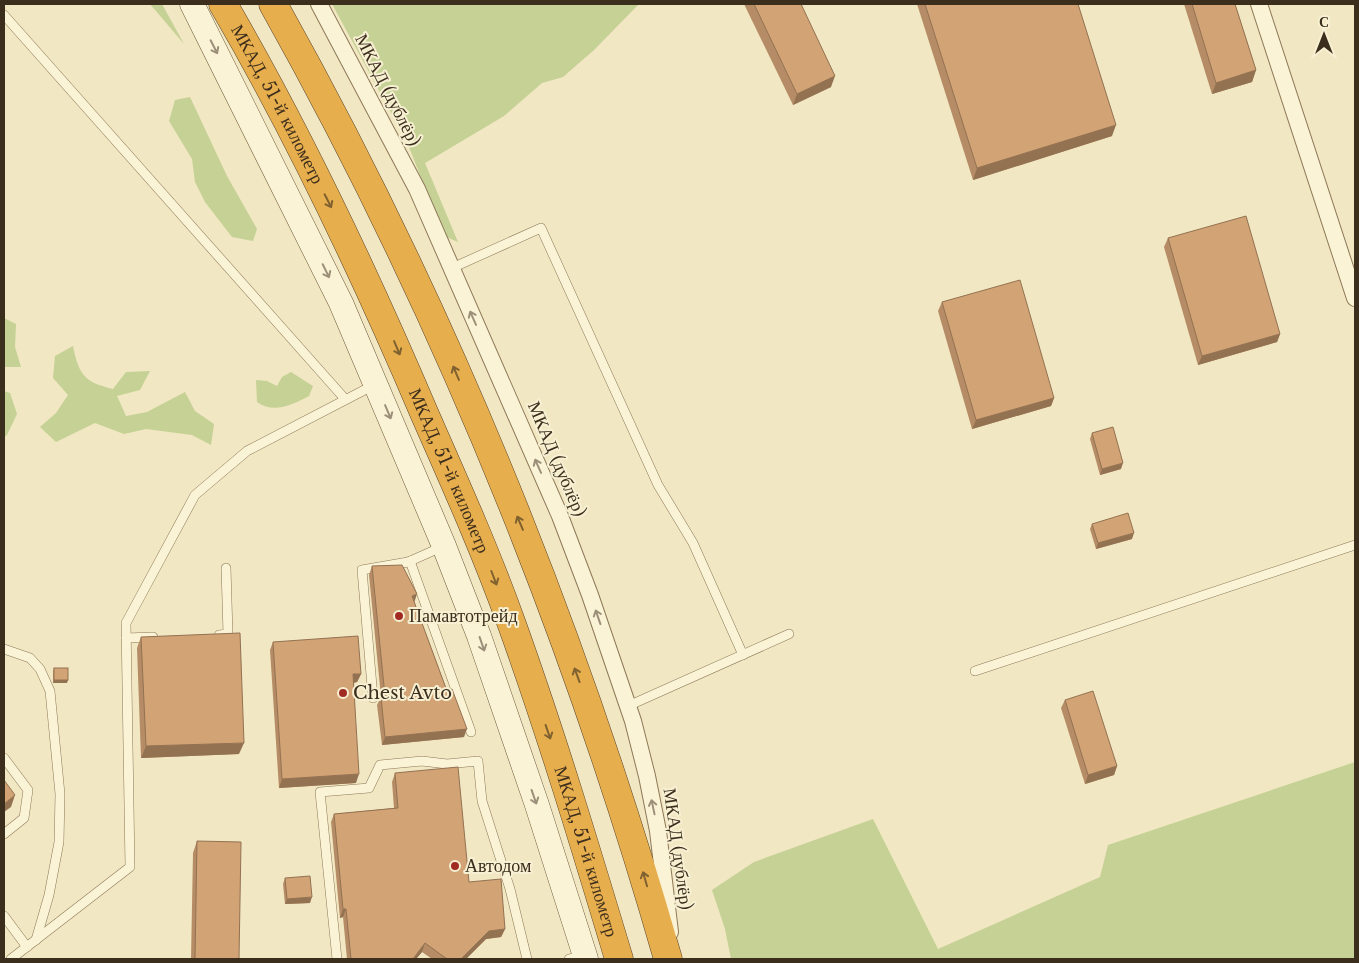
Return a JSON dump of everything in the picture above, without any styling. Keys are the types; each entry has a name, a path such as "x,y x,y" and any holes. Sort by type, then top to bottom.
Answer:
{"highway":[{"name":"МКАД, 51-й километр","path":"223,4 264,75 371,289 482,547 511,622 569,794 619,959"},
{"path":"273,4 375,196 412,273 522,526 613,776 668,959"}],"street":[{"path":"192,4 341,303 444,546 479,636 515,739 580,958"},
{"name":"МКАД (дублёр)","path":"320,4 417,189 560,516 590,595 628,706 647,776 658,831 673,959"},
{"path":"1259,4 1355,298"}],"lane":[{"path":"4,16 345,399"},
{"path":"452,268 541,228 658,485 693,543 743,654"},
{"path":"11,959 130,867 126,623 195,495 247,451 376,384"},
{"path":"975,671 1355,545"},
{"path":"373,698 362,570 410,561 444,546"},
{"path":"410,561 471,732"},
{"path":"209,635 228,634 226,568"},
{"path":"628,706 789,634"},
{"path":"126,638 163,637"},
{"path":"4,649 30,658 40,669 50,691 60,794 59,842 49,895 36,940"},
{"path":"4,758 28,790 24,818 4,834"},
{"path":"337,959 320,792 369,788 380,765 422,761 447,764 478,761 482,801 510,889 527,959"},
{"path":"4,916 27,947"}],"green space":[{"path":"150,4 162,4 184,44"},
{"path":"332,4 639,4 594,50 563,77 542,83 504,116 425,163 458,242 444,236 407,142"},
{"path":"190,97 227,176 257,229 253,241 232,237 205,202 195,182 192,159 169,121 175,100"},
{"path":"4,318 16,324 15,347 21,367 4,367"},
{"path":"73,346 78,364 84,376 103,386 113,389 126,372 150,371 140,390 117,396 126,416 147,412 185,392 195,411 214,424 211,445 192,435 146,429 124,434 95,423 56,442 40,427 56,413 68,395 53,378 55,356"},
{"path":"291,372 313,386 309,396 290,405 276,408 263,406 257,402 256,380 267,381 277,386 282,377"},
{"path":"4,391 10,393 17,414 7,435 4,437"},
{"path":"1355,762 1355,959 731,959 725,929 712,890 754,862 873,819 938,949 1100,877 1108,845"}],"building":[{"path":"754,4 801,4 835,76 797,94"},
{"path":"925,4 1078,4 1116,125 977,168"},
{"path":"1192,4 1235,4 1256,70 1216,83"},
{"path":"1246,216 1280,334 1202,356 1168,238"},
{"path":"1020,280 1054,398 976,420 942,302"},
{"path":"1113,427 1123,463 1102,469 1092,433"},
{"path":"1128,513 1134,533 1098,543 1092,524"},
{"path":"402,565 417,594 412,596 447,691 452,689 467,729 385,737 381,697 385,696 372,566"},
{"path":"240,633 244,743 146,746 141,637"},
{"path":"358,636 361,674 353,674 359,774 282,779 273,642"},
{"path":"54,668 68,668 68,680 54,680"},
{"path":"1093,691 1117,766 1088,775 1065,700"},
{"path":"458,767 469,882 501,879 505,929 489,931 461,959 447,959 425,943 413,959 351,959 346,909 343,909 334,814 398,808 395,773"},
{"path":"4,780 15,795 4,804"},
{"path":"197,841 241,842 239,959 195,959"},
{"path":"310,876 312,897 287,899 285,878"}],"place":[{"name":"Памавтотрейд","path":"399,616"},
{"name":"Chest Avto","path":"343,693"},
{"name":"Автодом","path":"455,866"}]}
